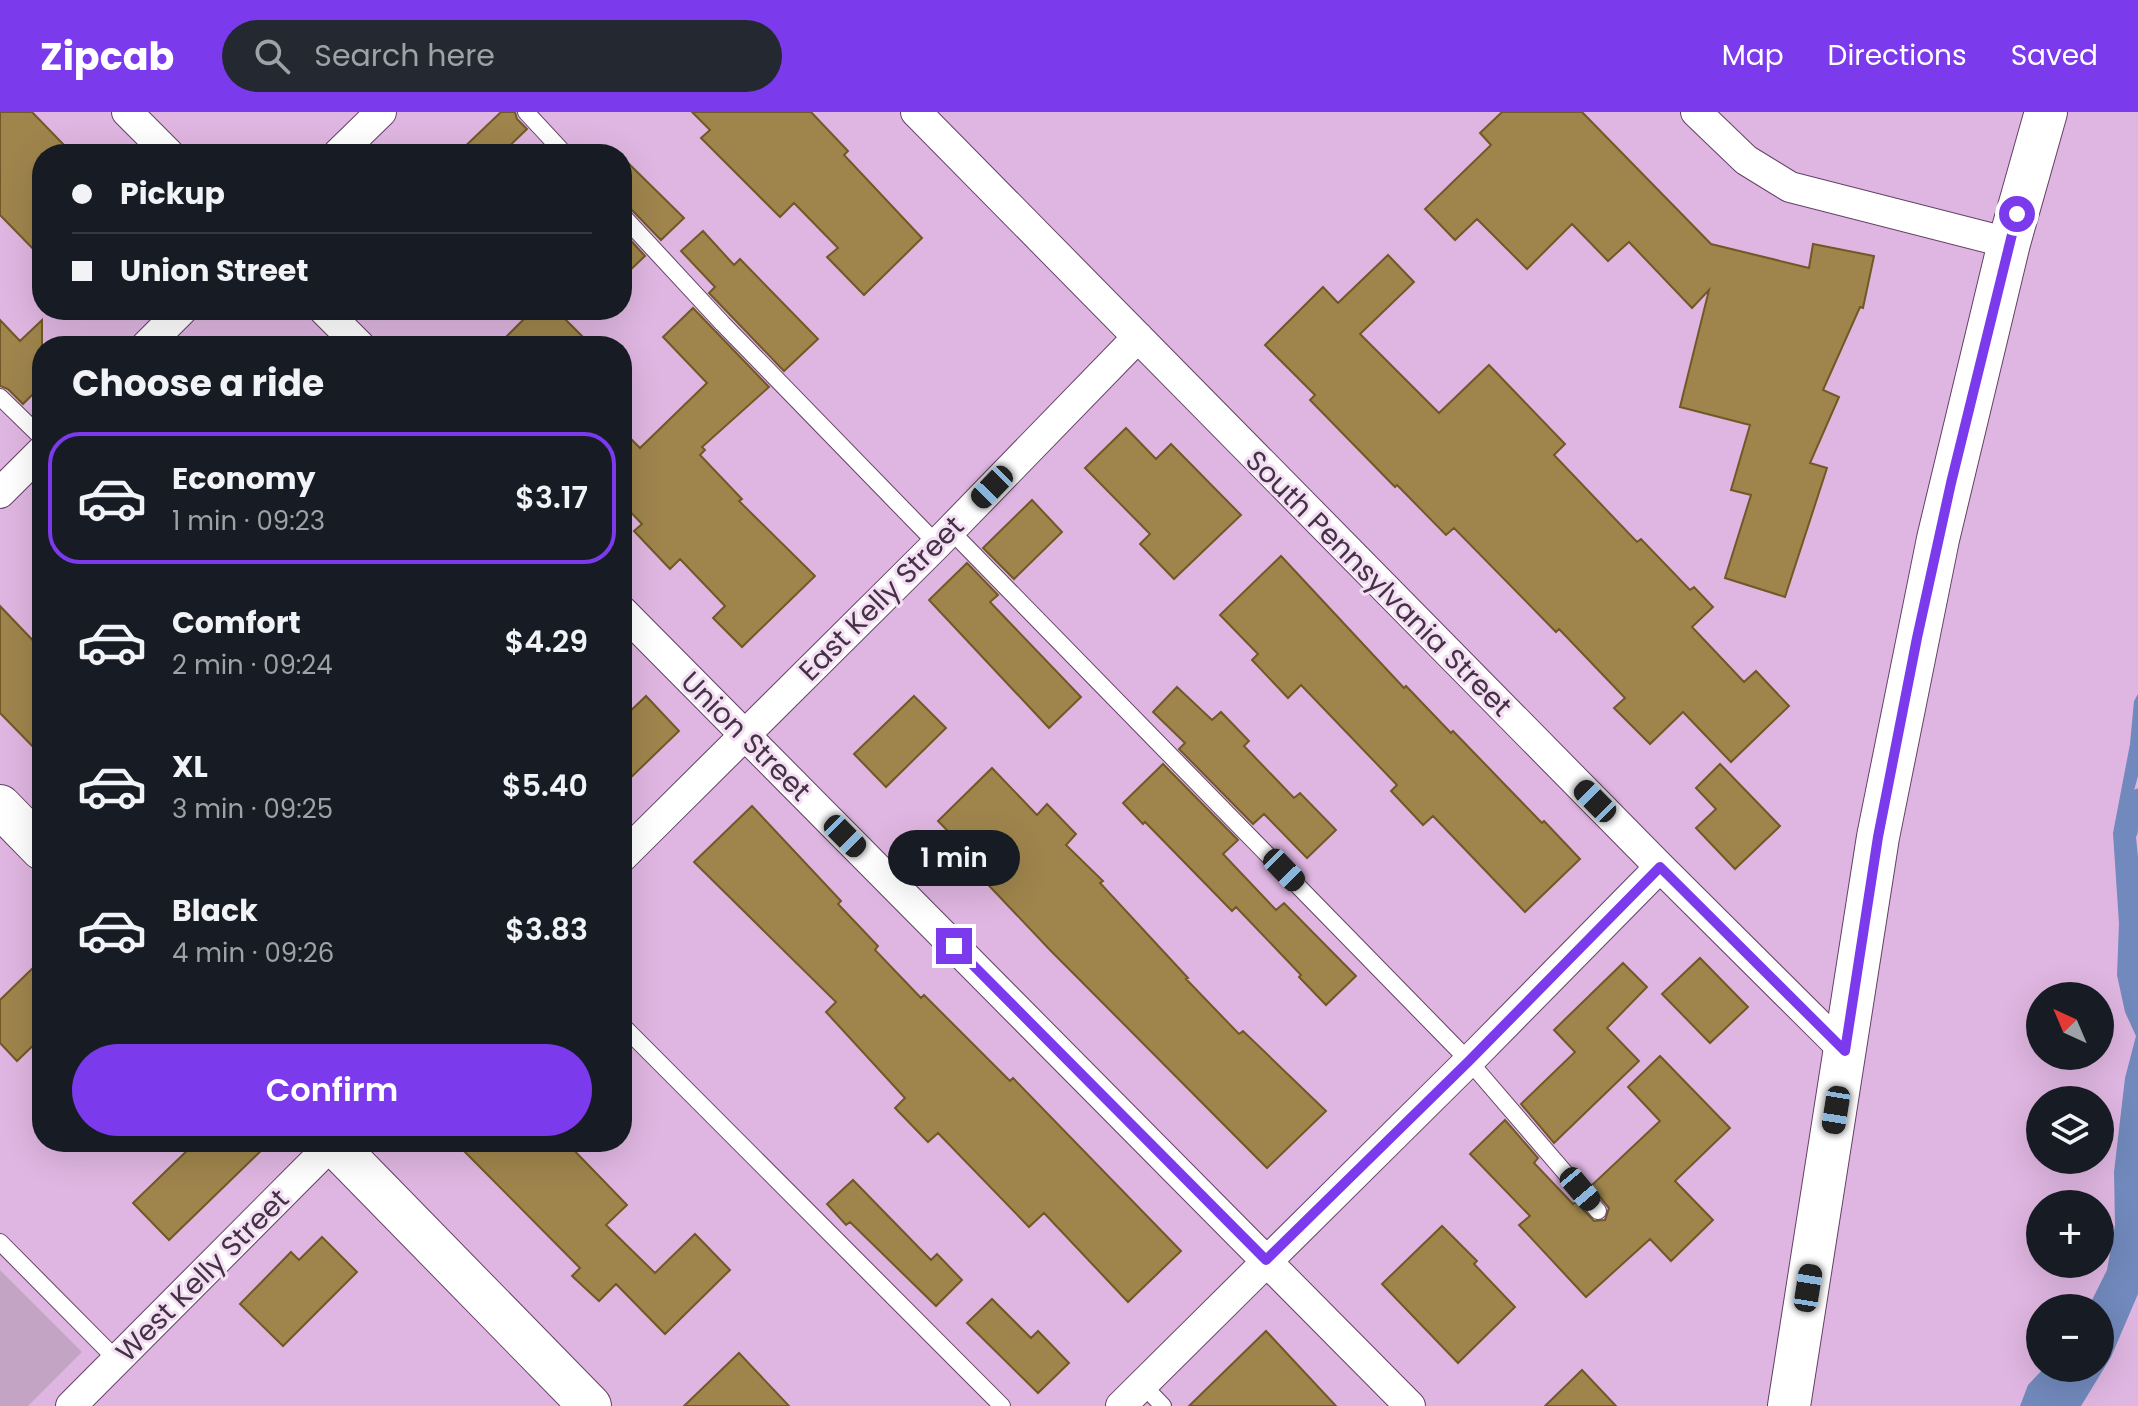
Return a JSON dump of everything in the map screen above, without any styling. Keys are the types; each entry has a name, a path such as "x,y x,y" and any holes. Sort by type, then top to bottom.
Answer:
{"street":[{"path":"127,112 159,144"},
{"path":"348,144 381,112"},
{"name":"South Pennsylvania Street","path":"916,112 1845,1051"},
{"path":"1696,112 1746,160 1790,187 2009,243"},
{"path":"1789,1406 1878,837 1917,638 2009,243 2046,112"},
{"path":"156,336 172,320"},
{"path":"334,320 350,336"},
{"name":"East Kelly Street","path":"632,847 944,537 1138,337"},
{"path":"0,493 32,461"},
{"name":"Union Street","path":"632,621 1410,1406"},
{"path":"0,806 32,839"},
{"path":"1121,1406 1660,867"},
{"name":"West Kelly Street","path":"71,1406 323,1152"},
{"path":"343,1152 590,1406"}],"lane":[{"path":"526,112 556,144"},
{"path":"632,226 723,324 944,537 1469,1061 1598,1211"},
{"path":"0,397 32,428"},
{"path":"632,1035 1002,1406"},
{"path":"0,1242 117,1360"},
{"path":"1142,1384 1163,1406"}],"shaded area":[{"path":"0,1270 82,1352 28,1406 0,1406"}],"water":[{"path":"2138,694 2138,776 2132,798 2138,857 2138,1294 2114,1350 2114,1294 2095,1294 2103,1278 2114,1278 2114,1172 2125,1078 2136,1036 2125,1012 2117,975 2119,924 2113,833 2130,744 2134,701"},
{"path":"2031,1382 2096,1382 2081,1406 2020,1406"}],"building":[{"path":"0,112 32,112 63,144 32,144 32,248 0,215"},
{"path":"501,112 515,112 517,119 527,129 511,144 467,144"},
{"path":"692,112 811,112 848,151 844,155 922,238 864,295 827,257 838,248 794,203 780,217 701,138 710,130"},
{"path":"1502,112 1582,112 1711,244 1809,268 1813,244 1874,256 1863,308 1860,307 1823,390 1839,397 1810,463 1827,468 1785,597 1725,578 1751,495 1731,490 1750,425 1680,407 1709,290 1692,308 1629,242 1608,261 1572,224 1527,269 1477,219 1455,240 1425,209 1491,145 1480,133"},
{"path":"632,167 684,218 661,240 632,210"},
{"path":"703,231 734,265 740,259 818,339 784,371 709,293 715,287 681,251"},
{"path":"632,242 645,256 632,268"},
{"path":"1388,255 1414,282 1360,334 1439,413 1489,365 1565,444 1554,455 1637,542 1641,539 1690,590 1694,587 1713,607 1692,627 1744,682 1756,671 1789,706 1731,762 1683,712 1650,744 1614,708 1625,698 1559,629 1556,632 1454,528 1446,535 1397,485 1395,487 1310,400 1315,395 1265,345 1323,287 1338,303"},
{"path":"693,308 769,387 702,447 705,450 700,455 742,499 739,501 815,576 742,647 713,618 725,606 680,559 670,569 634,531 642,524 632,514 632,440 640,448 707,383 663,337"},
{"path":"0,320 20,341 42,320 42,336 32,336 32,395 23,404 8,389 0,386"},
{"path":"523,320 566,320 582,336 507,336"},
{"path":"1126,428 1156,459 1171,444 1241,515 1174,579 1140,544 1150,534 1085,468"},
{"path":"1032,500 1062,532 1014,579 983,548"},
{"path":"1281,556 1404,688 1406,686 1451,733 1453,731 1580,859 1525,912 1433,816 1423,825 1391,791 1397,785 1301,685 1288,698 1252,660 1258,654 1220,615"},
{"path":"967,563 998,595 990,602 1081,697 1049,728 929,600"},
{"path":"0,606 32,640 32,746 0,713"},
{"path":"1177,687 1212,720 1221,712 1249,741 1244,746 1294,798 1300,793 1336,830 1307,858 1264,814 1253,824 1179,749 1185,743 1153,712"},
{"path":"646,696 679,731 632,776 632,709"},
{"path":"914,696 946,728 886,787 854,754"},
{"path":"1163,764 1238,840 1223,854 1276,910 1284,903 1356,976 1326,1005 1236,907 1232,911 1123,803"},
{"path":"1720,764 1780,826 1735,869 1696,828 1716,809 1696,788"},
{"path":"992,768 1037,815 1047,804 1076,834 1066,845 1103,881 1100,883 1186,979 1239,1034 1243,1031 1326,1111 1267,1168 1050,950 977,873 983,867 938,821"},
{"path":"752,806 841,901 838,904 878,946 875,950 921,998 924,995 1010,1081 1013,1078 1181,1251 1128,1302 1044,1213 1029,1227 938,1133 928,1142 895,1108 905,1098 826,1012 836,1002 694,862"},
{"path":"1700,958 1748,1007 1710,1043 1662,994"},
{"path":"1623,963 1647,987 1607,1028 1639,1061 1554,1143 1521,1104 1575,1052 1554,1030"},
{"path":"32,969 32,1047 17,1061 0,1043 0,1000"},
{"path":"1660,1056 1730,1128 1675,1181 1713,1220 1671,1261 1650,1239 1586,1297 1519,1225 1530,1216 1470,1154 1505,1120 1538,1158 1534,1163 1573,1204 1576,1202 1594,1221 1605,1220 1609,1208 1591,1186 1660,1121 1628,1087"},
{"path":"186,1152 260,1152 169,1240 133,1203"},
{"path":"465,1152 576,1152 627,1205 606,1225 655,1273 695,1234 730,1270 665,1334 616,1284 599,1301 572,1276 580,1268"},
{"path":"853,1180 931,1260 937,1254 962,1280 936,1306 850,1222 846,1225 827,1204"},
{"path":"1442,1226 1477,1261 1474,1264 1515,1307 1458,1363 1382,1284"},
{"path":"322,1237 357,1272 283,1346 240,1304 291,1252 299,1260"},
{"path":"992,1299 1031,1338 1038,1331 1069,1363 1038,1393 967,1323"},
{"path":"1266,1331 1336,1406 1189,1406"},
{"path":"739,1353 789,1406 684,1406"},
{"path":"1582,1370 1616,1406 1545,1406"}],"waterway":[{"path":"2132,833 2138,794"}],"route":[{"path":"954,946 1266,1260 1469,1061 1660,867 1845,1051 1878,837 1917,638 1951,483 2017,214"}]}
